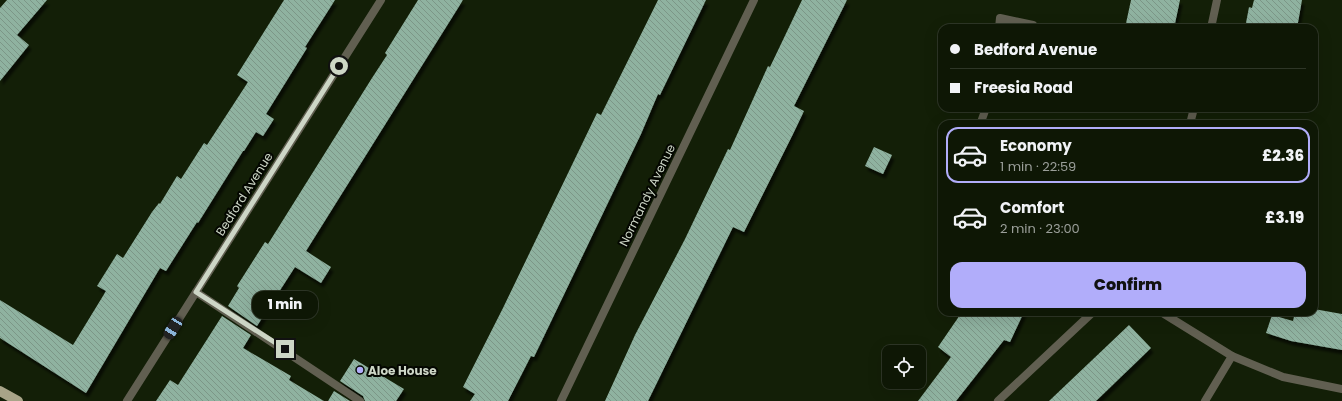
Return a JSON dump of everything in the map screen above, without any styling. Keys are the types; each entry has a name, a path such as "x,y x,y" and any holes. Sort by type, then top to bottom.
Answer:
{"main road":[{"path":"0,391 18,401"}],"street":[{"name":"Bedford Avenue","path":"127,401 381,0"},
{"name":"Normandy Avenue","path":"561,401 754,0"},
{"path":"1212,24 1217,0"},
{"path":"999,24 1000,18 1028,24"},
{"path":"196,292 360,401"},
{"path":"998,401 1089,316"},
{"path":"1167,316 1232,356 1283,377 1342,389"},
{"path":"1205,401 1232,356"}],"building":[{"path":"7,0 47,0 17,35 29,45 0,81 0,8"},
{"path":"284,0 335,0 305,47 307,48 266,114 274,119 263,136 256,132 166,271 160,268 86,393 0,338 0,300 73,345 106,291 97,286 117,254 123,258 152,212 159,203 160,204 177,176 181,179 204,143 207,145 248,82 237,75"},
{"path":"418,0 463,0 306,251 331,267 321,283 295,267 257,326 228,306 239,288 237,286 265,242 268,244 387,55 385,53"},
{"path":"658,0 706,0 660,95 658,94 641,134 534,357 531,356 508,401 470,401 475,394 463,387 503,308 597,113 601,115"},
{"path":"802,0 847,0 794,106 804,111 793,134 744,232 733,227 648,401 605,401 635,335 685,239 728,149 730,150 768,66 770,67"},
{"path":"1131,0 1180,0 1175,24 1126,24"},
{"path":"1254,0 1302,0 1298,24 1246,24 1249,7 1252,8"},
{"path":"874,147 892,155 883,174 865,166"},
{"path":"1318,310 1342,314 1342,350 1291,341 1266,333 1272,316 1293,321 1294,316 1318,316"},
{"path":"222,316 251,335 243,348 291,376 289,380 324,401 156,401 170,380 178,385"},
{"path":"959,316 1022,316 1010,342 1004,340 956,401 918,401 951,357 938,347"},
{"path":"1129,325 1151,348 1096,401 1049,401"},
{"name":"Aloe House","path":"354,359 404,389 396,401 365,401 363,396 340,381"},
{"path":"334,391 350,401 328,401"}],"place":[{"name":"Aloe House","path":"360,370"}],"route":[{"path":"285,349 196,292 339,66"}]}
